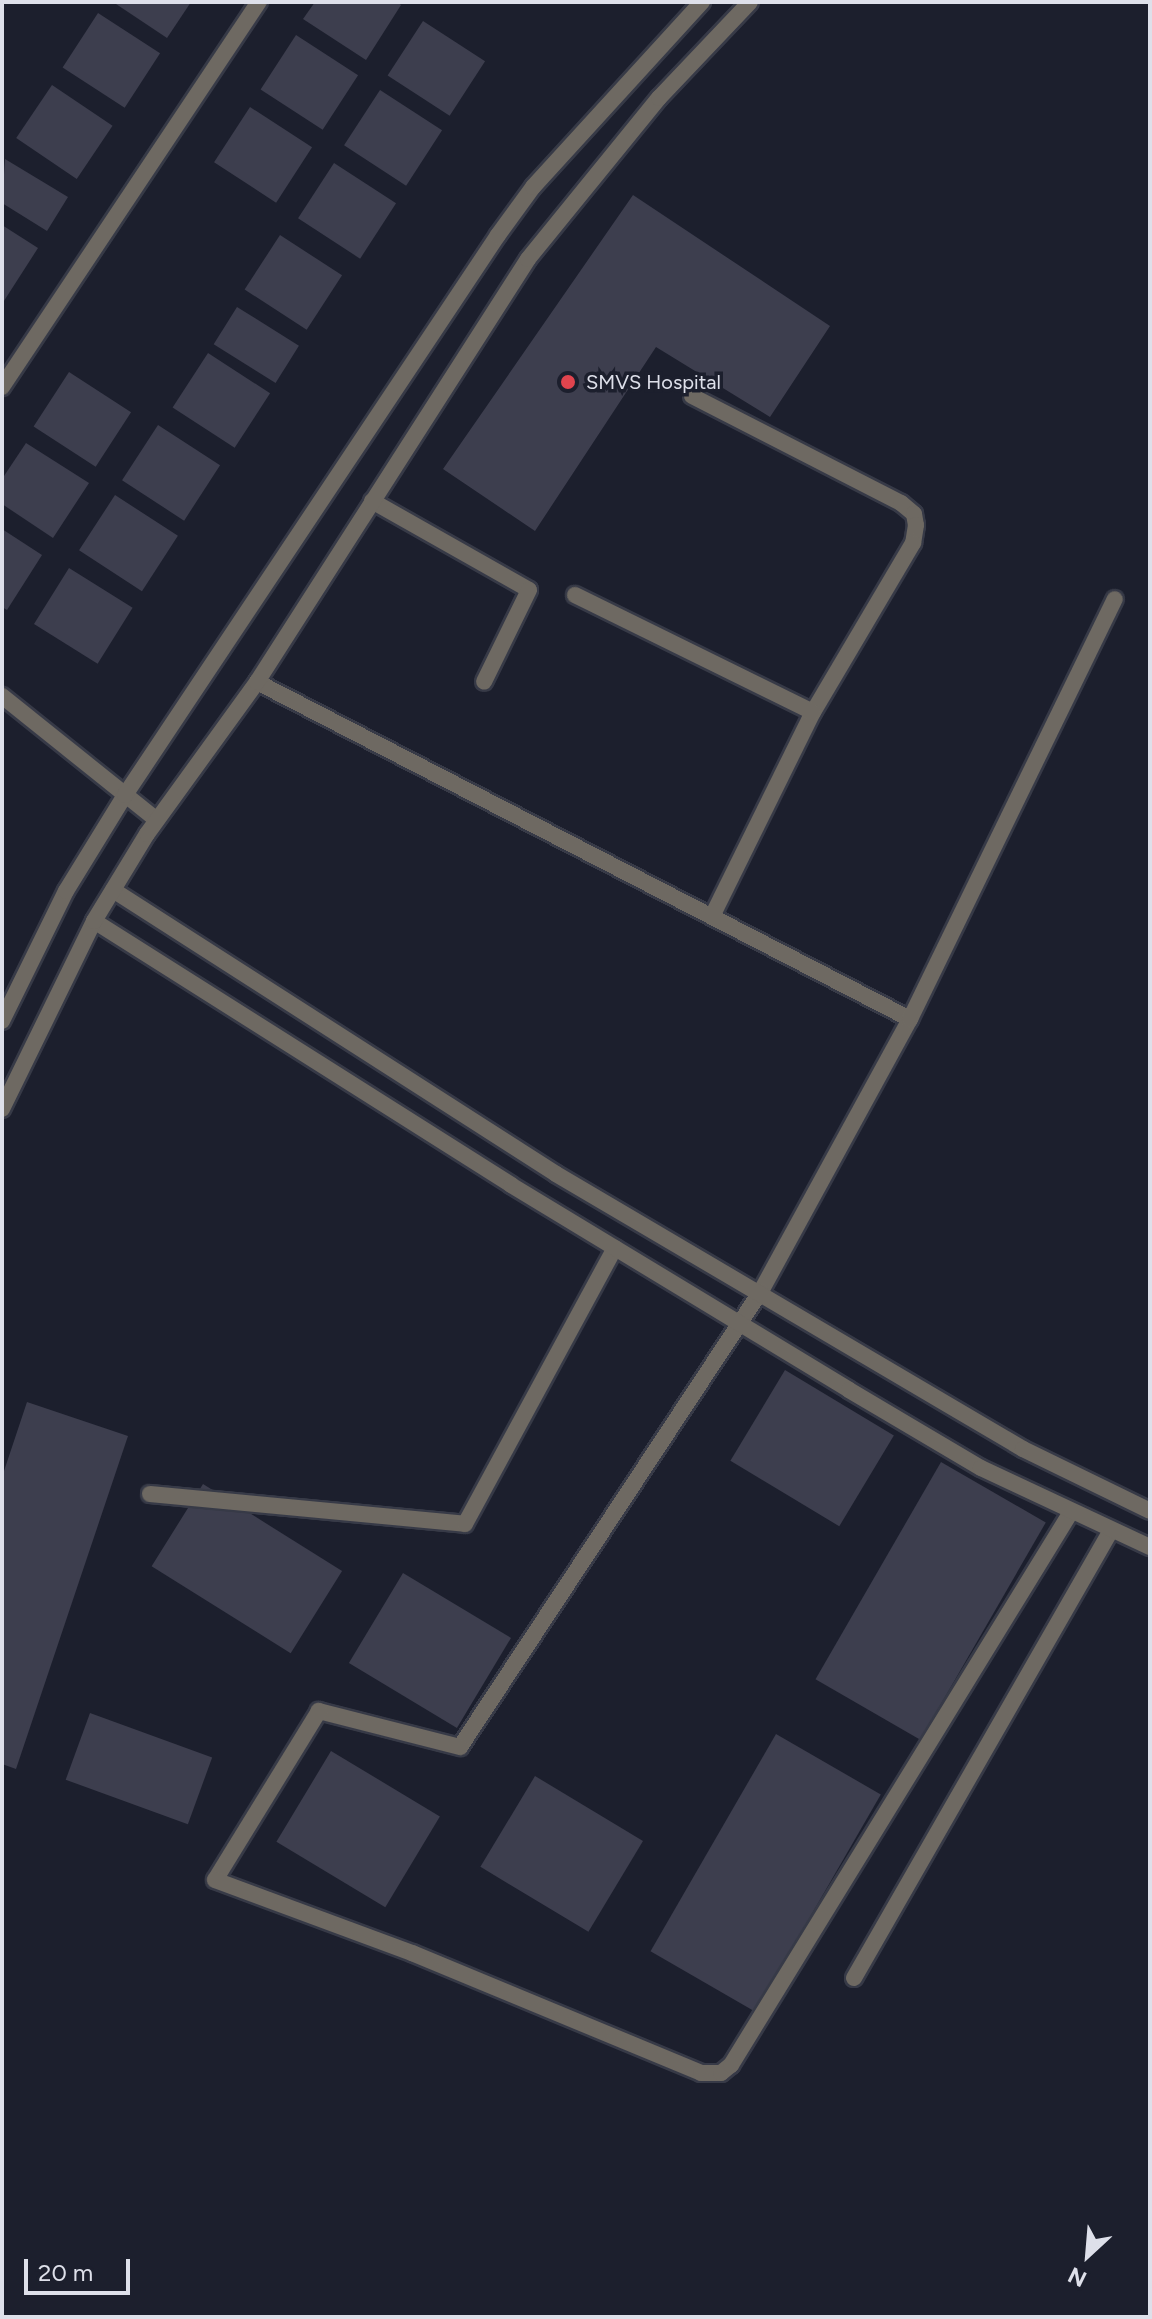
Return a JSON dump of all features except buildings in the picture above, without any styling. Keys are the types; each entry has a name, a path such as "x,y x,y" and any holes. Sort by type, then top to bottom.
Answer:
{"street":[{"path":"2,387 259,2"},
{"path":"2,1021 66,891 125,795 524,199 702,2"},
{"path":"2,1109 94,921 113,890 157,820 257,682 561,213 750,2"},
{"path":"692,396 901,503 914,514 913,543 813,712 713,914"},
{"path":"372,501 529,590 484,682"},
{"path":"575,595 813,712"},
{"path":"1071,1512 731,2065 721,2073 701,2073 412,1953 215,1880 319,1711 460,1747 761,1291 910,1019 1115,599"},
{"path":"257,682 713,914 910,1019"},
{"path":"2,696 157,820"},
{"path":"113,890 556,1174 761,1291 1023,1449 1150,1511"},
{"path":"94,921 615,1248 968,1460 1110,1532 1150,1547"},
{"path":"150,1494 465,1524 615,1248"},
{"path":"854,1978 1110,1532"}],"place":[{"name":"SMVS Hospital","path":"568,382"}]}
